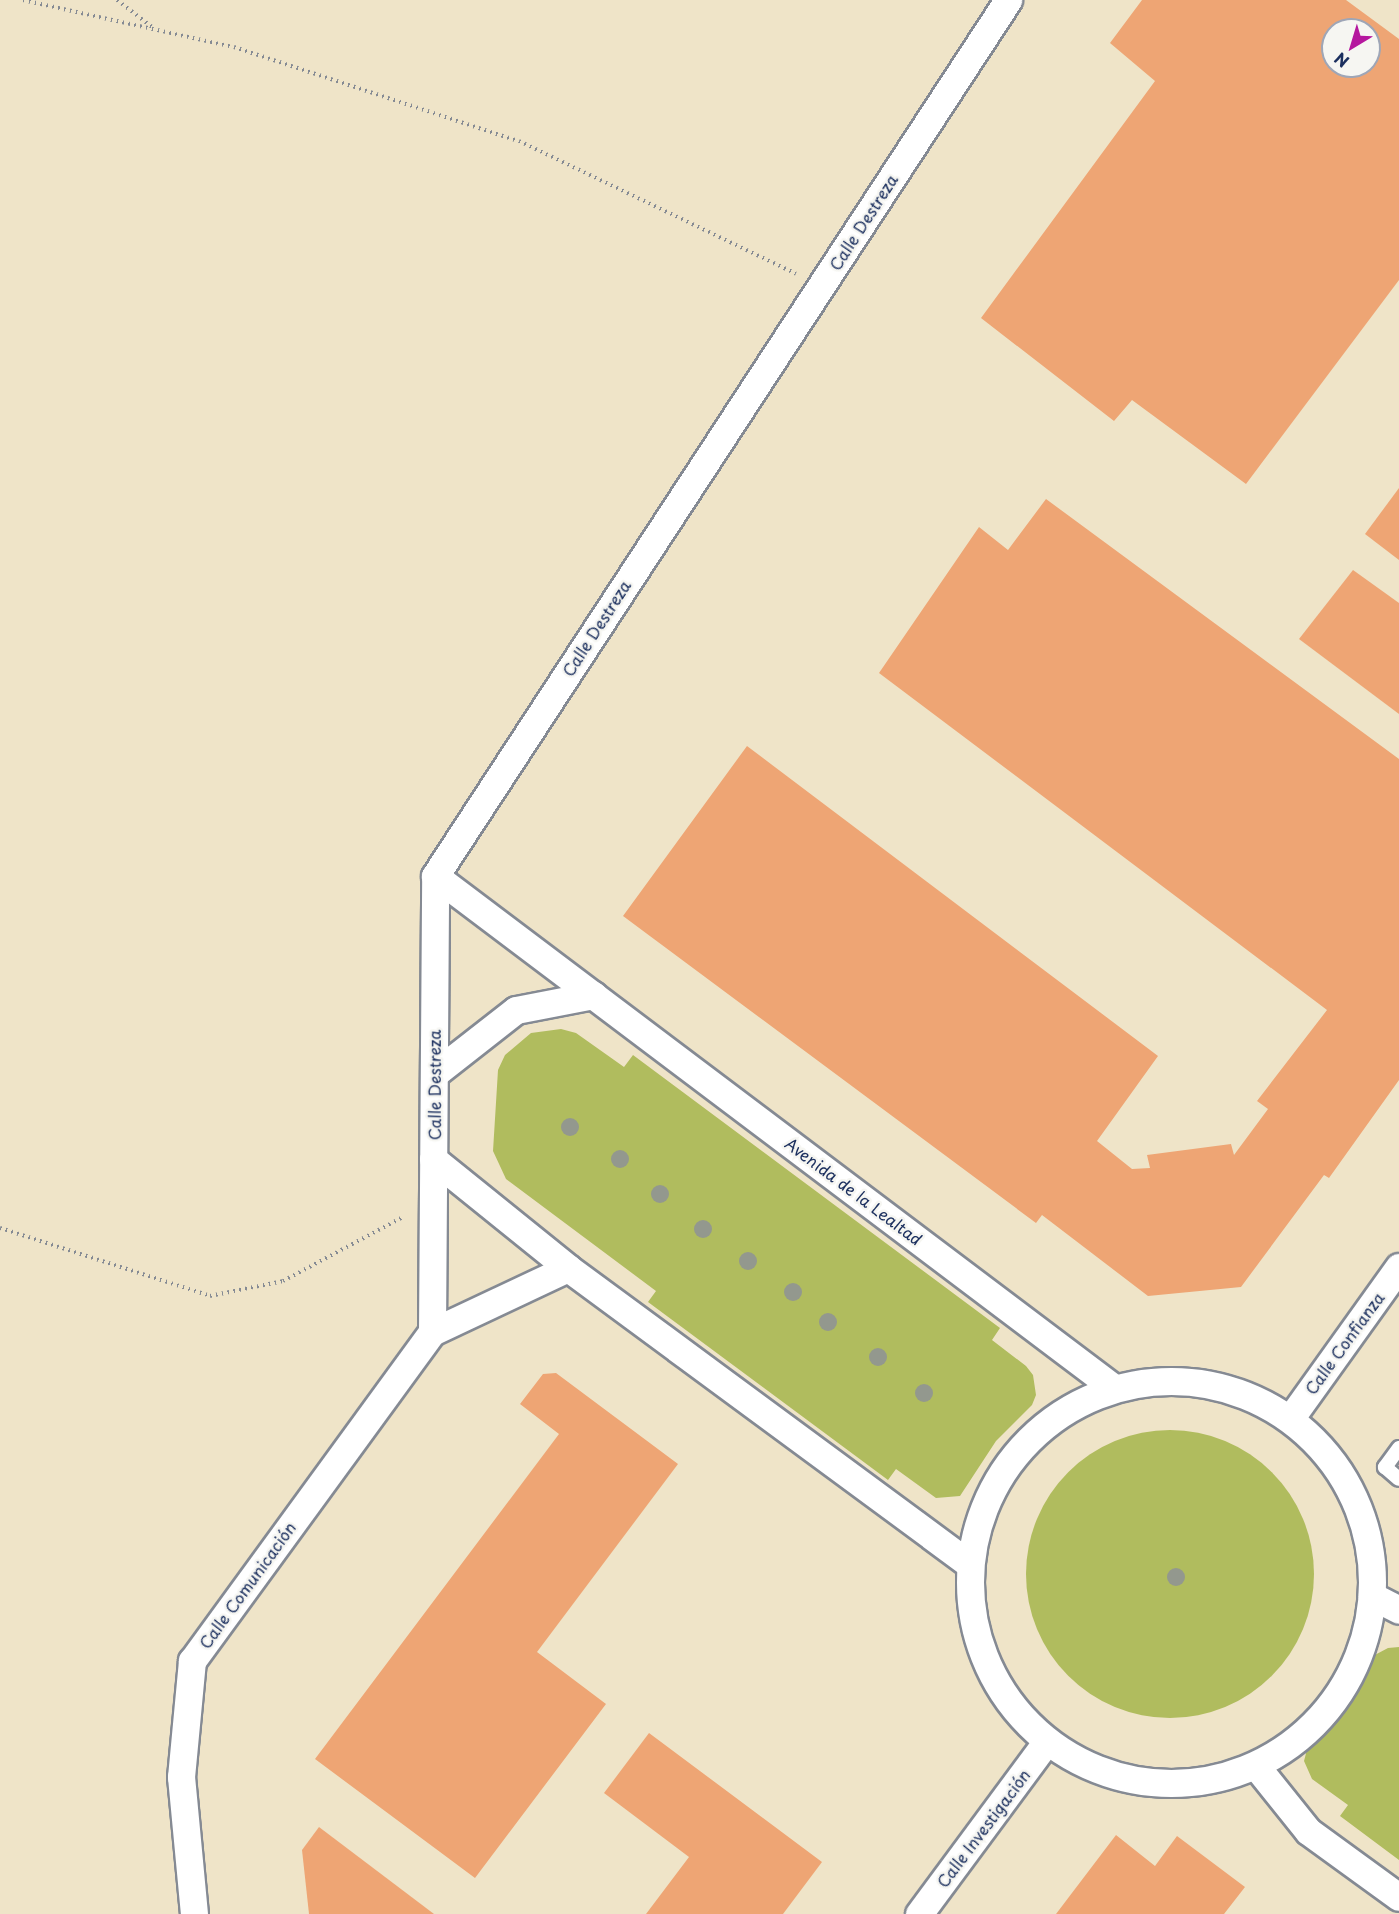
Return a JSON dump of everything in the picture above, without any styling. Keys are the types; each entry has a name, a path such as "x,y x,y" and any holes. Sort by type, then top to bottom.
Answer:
{"street":[{"name":"Calle Destreza","path":"432,1332 435,876 1008,0"},
{"name":"Avenida de la Lealtad","path":"435,876 1114,1388"},
{"path":"434,1074 516,1010 594,996"},
{"path":"433,1159 568,1268 969,1564"},
{"path":"432,1332 568,1268"},
{"name":"Calle Confianza","path":"1290,1419 1399,1268"},
{"name":"Calle Comunicación","path":"194,1914 181,1777 192,1661 432,1332"},
{"path":"1177,1380 1239,1392 1290,1419 1339,1471 1366,1530 1372,1596 1362,1649 1338,1697 1301,1737 1256,1766 1203,1782 1148,1783 1095,1769 1047,1742 1001,1692 974,1631 969,1564 983,1505 1014,1453 1059,1413 1114,1388 1177,1380"},
{"path":"1372,1596 1399,1610"},
{"name":"Calle Investigación","path":"919,1914 1047,1742"},
{"path":"1256,1766 1308,1831 1399,1897"}],"lane":[{"path":"1399,1448 1384,1467 1399,1479"}],"path":[{"path":"23,0 234,47 519,141 820,286"},
{"path":"117,0 155,29"},
{"path":"0,1228 210,1296 283,1281 433,1201"}],"green space":[{"path":"561,1029 576,1033 624,1067 633,1055 1000,1328 992,1340 1026,1366 1033,1375 1036,1395 1032,1405 996,1441 960,1496 936,1498 896,1469 888,1480 648,1302 656,1291 506,1179 493,1151 498,1070 505,1055 531,1033"},
{"path":"1170,1430 1198,1433 1225,1441 1250,1454 1272,1472 1290,1494 1303,1519 1311,1546 1314,1574 1311,1602 1303,1629 1290,1654 1272,1676 1250,1694 1225,1707 1198,1715 1170,1718 1142,1715 1115,1707 1090,1694 1068,1676 1050,1654 1037,1629 1029,1602 1026,1574 1029,1546 1037,1519 1050,1494 1068,1472 1090,1454 1115,1441 1142,1433"},
{"path":"1399,1647 1399,1860 1340,1816 1348,1805 1312,1779 1304,1761 1309,1742 1345,1705 1371,1657 1388,1648"}],"building":[{"path":"1142,0 1346,0 1370,18 1321,18 1321,78 1381,78 1381,26 1399,39 1399,280 1246,484 1132,400 1114,421 981,318 1155,81 1110,43"},
{"path":"1399,488 1399,560 1365,534"},
{"path":"1046,499 1399,759 1399,1080 1329,1178 1324,1175 1241,1287 1148,1296 1042,1215 1036,1223 623,916 747,746 1158,1056 1097,1141 1132,1169 1150,1168 1147,1155 1231,1144 1234,1155 1268,1109 1257,1101 1327,1010 879,673 979,527 1008,550"},
{"path":"1353,570 1399,603 1399,714 1299,639"},
{"path":"556,1373 678,1464 537,1652 606,1704 475,1878 315,1759 559,1434 520,1404 543,1374"},
{"path":"649,1733 822,1862 783,1914 646,1914 689,1857 604,1793"},
{"path":"319,1827 434,1914 309,1914 302,1850"},
{"path":"1116,1835 1155,1866 1177,1836 1245,1887 1224,1914 1056,1914"}]}
